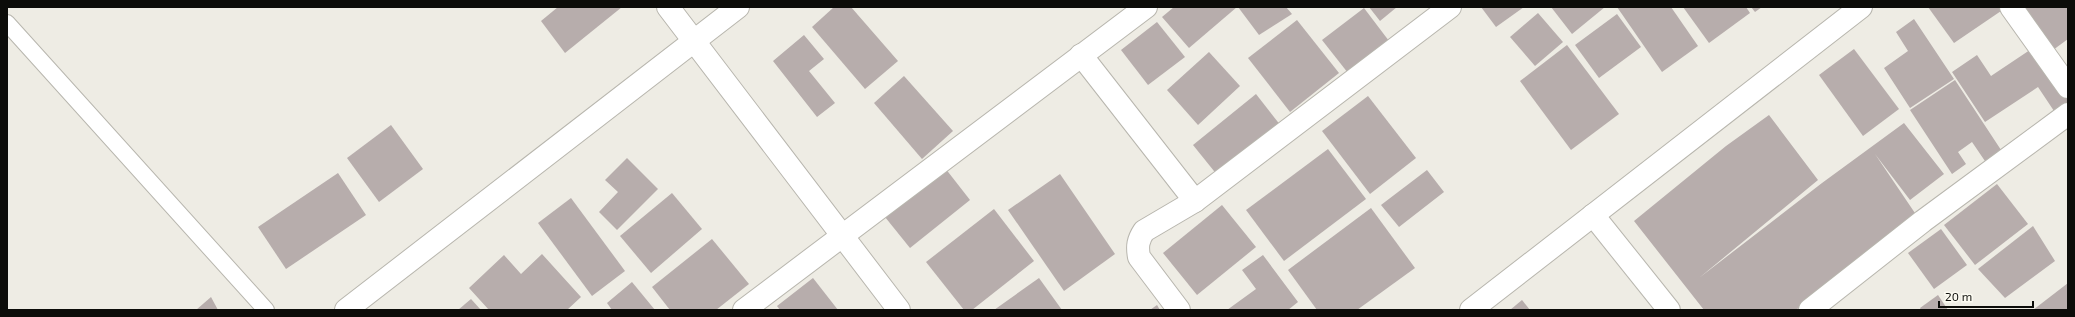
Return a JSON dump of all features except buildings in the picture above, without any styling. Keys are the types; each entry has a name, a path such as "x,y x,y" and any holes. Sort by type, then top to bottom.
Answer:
{"street":[{"path":"668,7 693,42 899,310"},
{"path":"346,310 738,7"},
{"path":"744,310 841,235 1146,7"},
{"path":"1179,310 1138,257 1137,248 1139,239 1144,232 1195,201 1450,7"},
{"path":"1471,310 1861,7"},
{"path":"2011,7 2068,87"},
{"path":"1081,56 1195,201"},
{"path":"1810,310 1923,221 2068,114"},
{"path":"1593,215 1668,310"}],"lane":[{"path":"7,23 266,310"}]}
